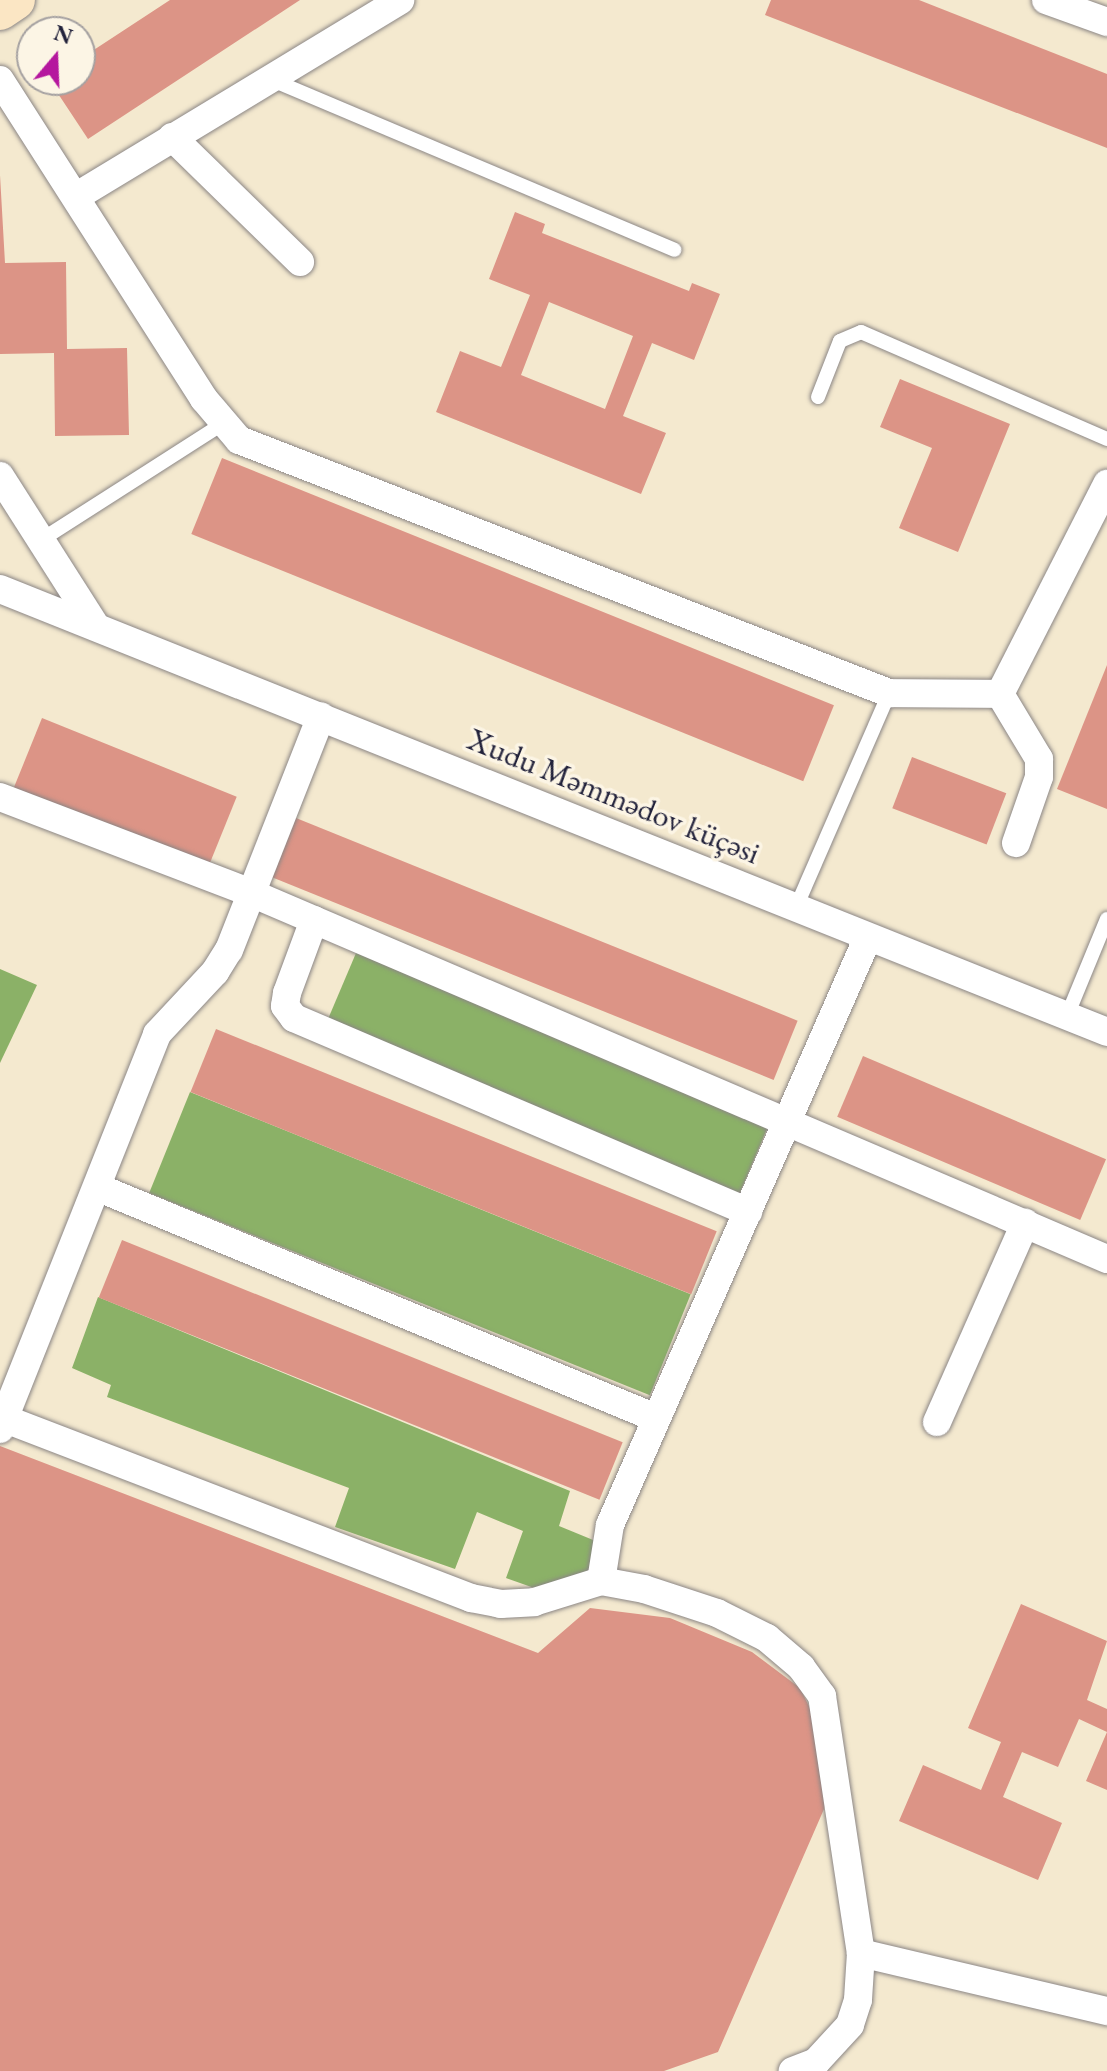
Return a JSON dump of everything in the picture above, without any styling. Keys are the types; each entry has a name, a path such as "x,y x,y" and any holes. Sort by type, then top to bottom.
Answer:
{"main road":[{"path":"0,10 15,0"}],"street":[{"path":"77,196 400,0"},
{"path":"1046,0 1107,22"},
{"path":"0,80 221,425 266,455 889,693 1000,694"},
{"path":"172,137 300,262"},
{"path":"0,476 95,625"},
{"path":"1000,694 1107,484"},
{"name":"Xudu Məmmədov küçəsi","path":"0,589 797,905 868,937 1107,1032"},
{"path":"1000,694 1039,759 1039,777 1016,843"},
{"path":"321,716 251,893 215,972 157,1034 99,1188 1,1422 471,1598 501,1604 534,1602 601,1581 717,1613 767,1638 801,1667 822,1696 861,1953 858,2000 850,2025 816,2062 793,2071"},
{"path":"0,797 251,893 1107,1259"},
{"path":"314,920 287,993 285,1006 294,1018 748,1212"},
{"path":"601,1581 610,1525 868,937"},
{"path":"99,1188 656,1418"},
{"path":"937,1422 1025,1223"},
{"path":"861,1953 1107,2011"}],"lane":[{"path":"269,78 674,250"},
{"path":"818,397 840,341 861,332 1107,439"},
{"path":"41,540 221,425"},
{"path":"797,905 889,693"},
{"path":"1067,1016 1107,919"}],"green space":[{"path":"359,946 770,1121 736,1201 325,1026"},
{"path":"0,969 37,985 0,1063"},
{"path":"190,1092 691,1294 650,1395 149,1193"},
{"path":"98,1297 570,1491 559,1526 598,1542 590,1569 571,1582 537,1589 506,1578 523,1531 477,1512 455,1569 335,1527 349,1488 107,1397 111,1385 72,1368"}],"building":[{"path":"170,0 300,0 88,139 60,96 96,96 96,49"},
{"path":"771,0 919,0 1107,74 1107,148 765,15"},
{"path":"0,175 5,263 66,262 67,349 127,348 129,435 55,436 54,353 0,354"},
{"path":"515,212 545,224 542,233 689,291 692,283 720,294 694,360 652,343 623,416 666,433 641,494 436,412 460,351 501,367 530,295 489,279","holes":["549,302 633,336 605,409 521,375"]},
{"path":"900,379 1010,424 958,552 899,528 932,448 880,427"},
{"path":"222,458 834,705 803,781 191,534"},
{"path":"1107,665 1107,809 1057,789"},
{"path":"42,718 237,797 207,869 13,790"},
{"path":"912,757 1006,793 987,845 892,808"},
{"path":"296,818 798,1021 774,1080 272,877"},
{"path":"216,1029 717,1231 691,1294 191,1092"},
{"path":"863,1056 1106,1159 1080,1220 837,1117"},
{"path":"122,1240 623,1442 599,1500 99,1297"},
{"path":"0,1446 538,1653 590,1608 670,1618 752,1652 800,1688 824,1737 831,1793 718,2052 664,2071 0,2071"},
{"path":"1021,1604 1107,1641 1087,1700 1107,1709 1107,1732 1079,1719 1058,1767 1022,1752 1003,1797 1062,1823 1038,1880 899,1821 923,1765 981,1790 1001,1742 968,1728"},
{"path":"1107,1732 1107,1790 1086,1781"}]}
